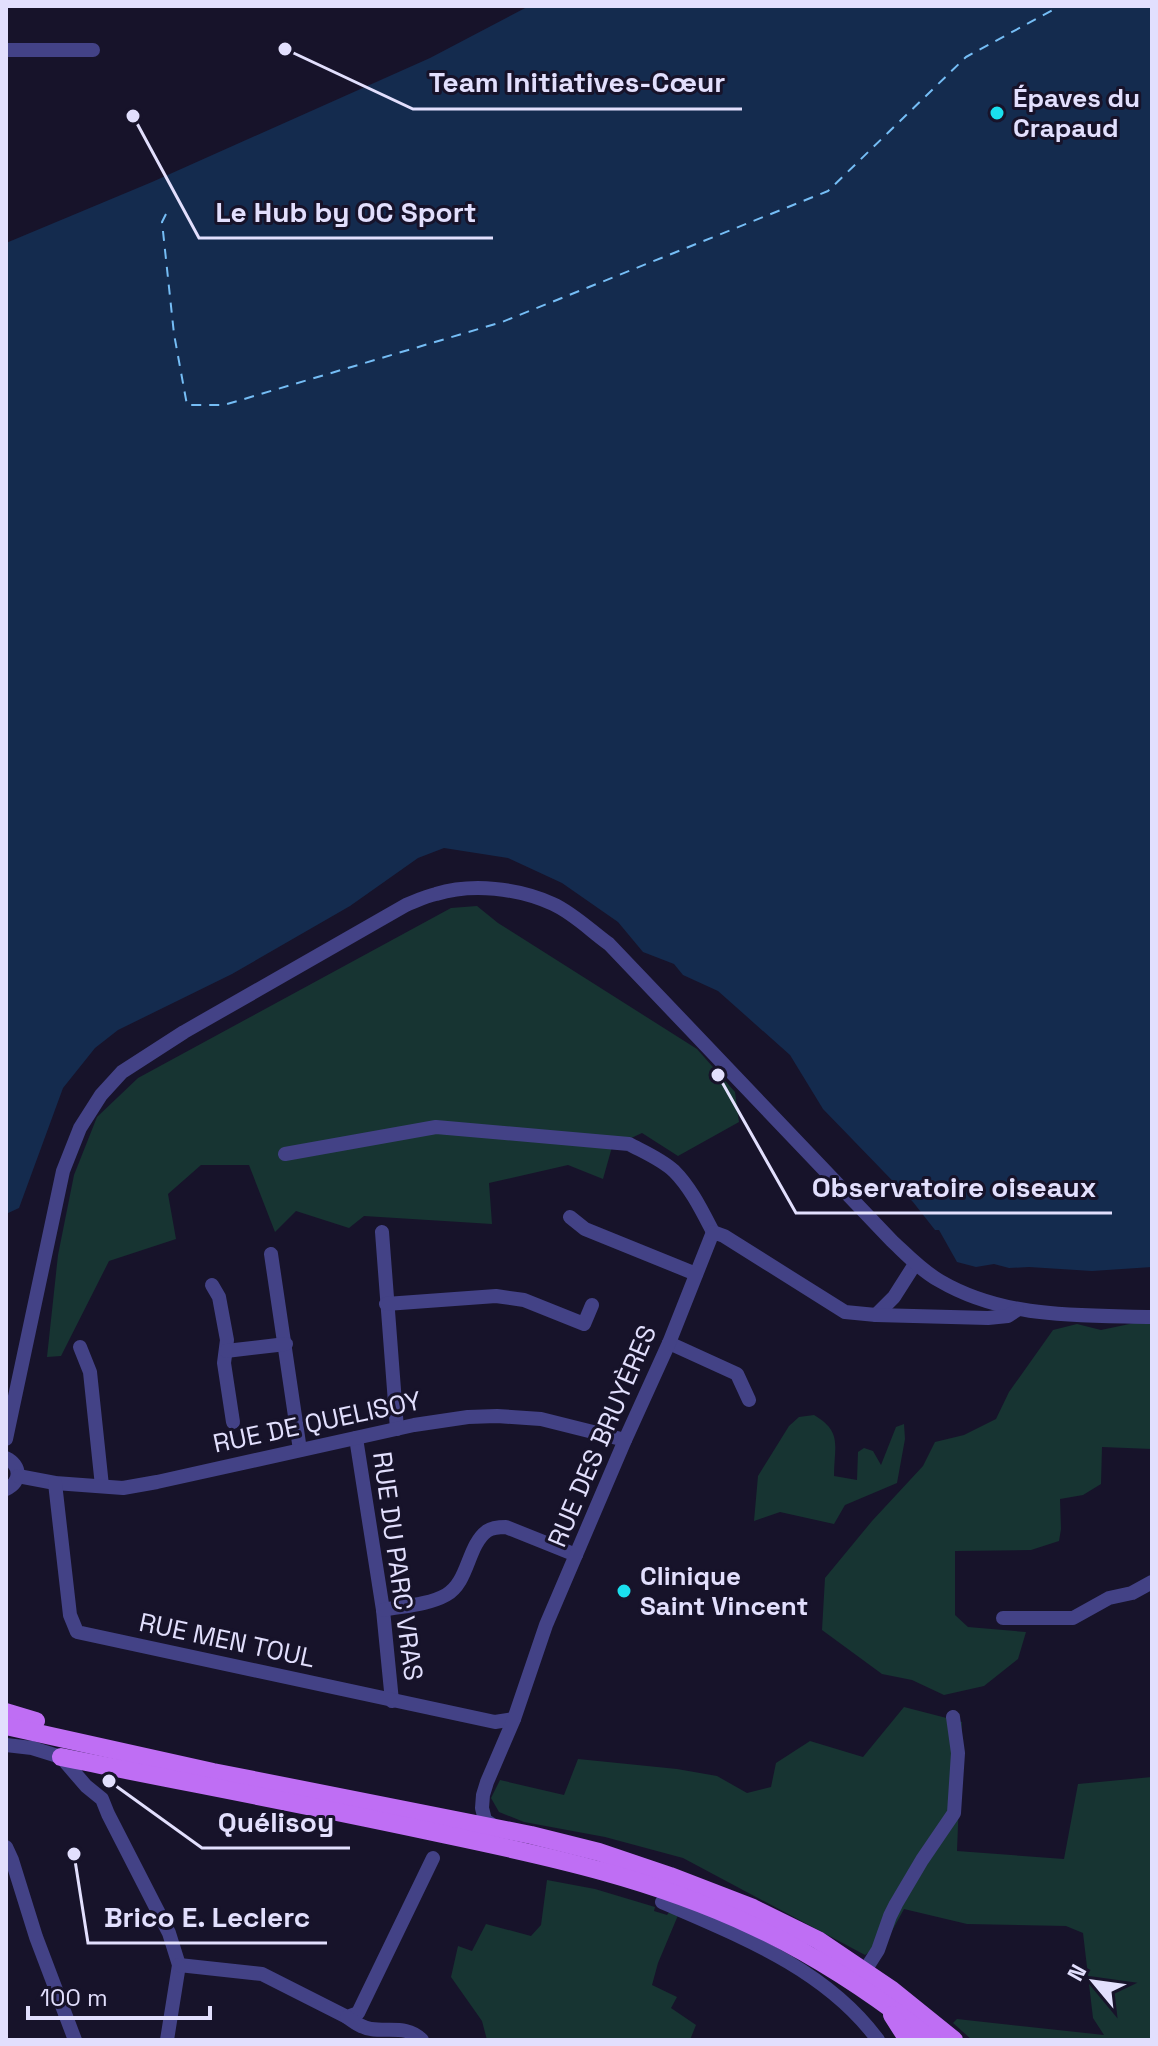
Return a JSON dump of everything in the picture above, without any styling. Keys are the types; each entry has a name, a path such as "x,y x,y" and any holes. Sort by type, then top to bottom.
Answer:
{"main road":[{"path":"6,1712 330,1802"},
{"path":"6,1726 213,1772 637,1880 754,1927 807,1955 880,2000 932,2040"},
{"path":"6,1734 210,1780 497,1829 599,1852 739,1902 818,1940 903,1999 954,2040"},
{"path":"61,1757 209,1787 330,1802"},
{"path":"880,2000 908,2040"}],"street":[{"path":"6,50 93,50"},
{"path":"6,1439 63,1171 80,1128 101,1095 122,1072 184,1032 406,905 436,893 465,888 525,894 554,904 609,944 915,1264 939,1281 990,1304 1017,1310 1054,1315 1152,1317"},
{"path":"285,1154 436,1127 629,1144 673,1171 692,1192 713,1232 845,1312 988,1318 1008,1316 1017,1310"},
{"path":"570,1217 585,1229 696,1274"},
{"path":"382,1232 397,1429"},
{"name":"RUE DES BRUYÈRES","path":"497,1829 485,1820 483,1795 514,1719 546,1625 669,1343 713,1232"},
{"path":"271,1254 300,1450"},
{"path":"876,1315 894,1297 915,1264"},
{"path":"212,1285 219,1297 227,1340 224,1363 233,1422"},
{"path":"386,1304 496,1296 524,1300 584,1324 592,1305"},
{"path":"669,1343 737,1374 749,1400"},
{"path":"226,1351 286,1344"},
{"path":"80,1347 90,1372 102,1486"},
{"name":"RUE DE QUELISOY","path":"18,1476 55,1483 123,1488 414,1425 468,1417 541,1419 625,1440"},
{"name":"RUE DU PARC VRAS","path":"356,1438 383,1610 392,1701"},
{"path":"6,1458 16,1466 18,1476 14,1484 6,1489"},
{"name":"RUE MEN TOUL","path":"55,1483 70,1615 77,1632 495,1722 514,1719"},
{"path":"383,1610 427,1602 448,1594 460,1582 486,1531 494,1528 506,1527 576,1555"},
{"path":"1003,1618 1073,1618 1109,1598 1132,1593 1152,1582"},
{"path":"864,1972 878,1950 896,1904 954,1813 958,1753 953,1717"},
{"path":"6,1745 32,1748 61,1757 102,1799 169,1933 179,1965 167,2040"},
{"path":"6,1847 75,2040"},
{"path":"347,2017 358,2013 433,1858"},
{"path":"662,1902 760,1945 839,1998 878,2040"},
{"path":"179,1965 262,1974 368,2029 406,2030 422,2040"}],"green space":[{"path":"477,906 498,923 697,1049 735,1092 739,1122 678,1156 642,1133 612,1147 603,1179 568,1165 489,1183 492,1224 364,1216 349,1228 296,1211 275,1232 249,1165 201,1165 168,1194 176,1239 109,1261 61,1356 47,1357 58,1255 74,1175 97,1117 138,1078 451,908"},
{"path":"1152,1322 1152,1449 1102,1447 1101,1484 1083,1495 1060,1499 1059,1541 1031,1550 955,1551 955,1615 968,1627 1026,1632 1018,1659 984,1686 944,1695 912,1680 882,1674 822,1630 825,1578 923,1466 935,1442 964,1435 996,1419 1009,1392 1053,1330 1077,1324 1101,1330"},
{"path":"814,1415 833,1434 834,1476 857,1480 858,1452 864,1448 873,1451 881,1465 896,1427 904,1424 905,1439 897,1483 845,1505 834,1524 780,1512 754,1521 758,1476 789,1426 799,1417"},
{"path":"904,1707 962,1722 957,1851 1064,1859 1078,1784 1152,1777 1152,2040 972,2040 953,2023 957,2019 1104,2035 1093,2018 1083,1933 1066,1926 967,1924 904,1909 888,1938 865,1955 683,1858 605,1837 524,1822 499,1812 491,1798 500,1780 564,1795 578,1759 717,1776 747,1793 771,1787 776,1763 810,1741 863,1757"},
{"path":"547,1880 595,1889 655,1907 654,1911 667,1915 670,1911 679,1913 652,1985 677,1997 671,2008 696,2025 690,2040 487,2040 482,2021 451,1977 458,1946 472,1951 486,1924 531,1936 541,1925"}],"water":[{"path":"529,6 1152,6 1152,1267 1092,1271 1009,1268 994,1264 976,1267 957,1262 939,1230 935,1230 913,1202 823,1109 790,1055 718,991 683,975 674,964 643,952 618,922 562,883 508,858 444,848 418,858 350,906 232,974 118,1030 95,1048 63,1088 19,1208 6,1214 6,243 152,182 430,58"}],"ferry route":[{"path":"166,214 162,222 174,334 187,405 224,405 502,322 828,191 966,57 1060,6"}],"place":[{"name":"Team Initiatives-Cœur","path":"285,49"},
{"name":"Épaves du Crapaud","path":"997,113"},
{"name":"Le Hub by OC Sport","path":"133,116"},
{"name":"Observatoire oiseaux","path":"718,1075"},
{"name":"Clinique Saint Vincent","path":"624,1591"},
{"name":"Quélisoy","path":"109,1781"},
{"name":"Brico E. Leclerc","path":"74,1854"}]}
